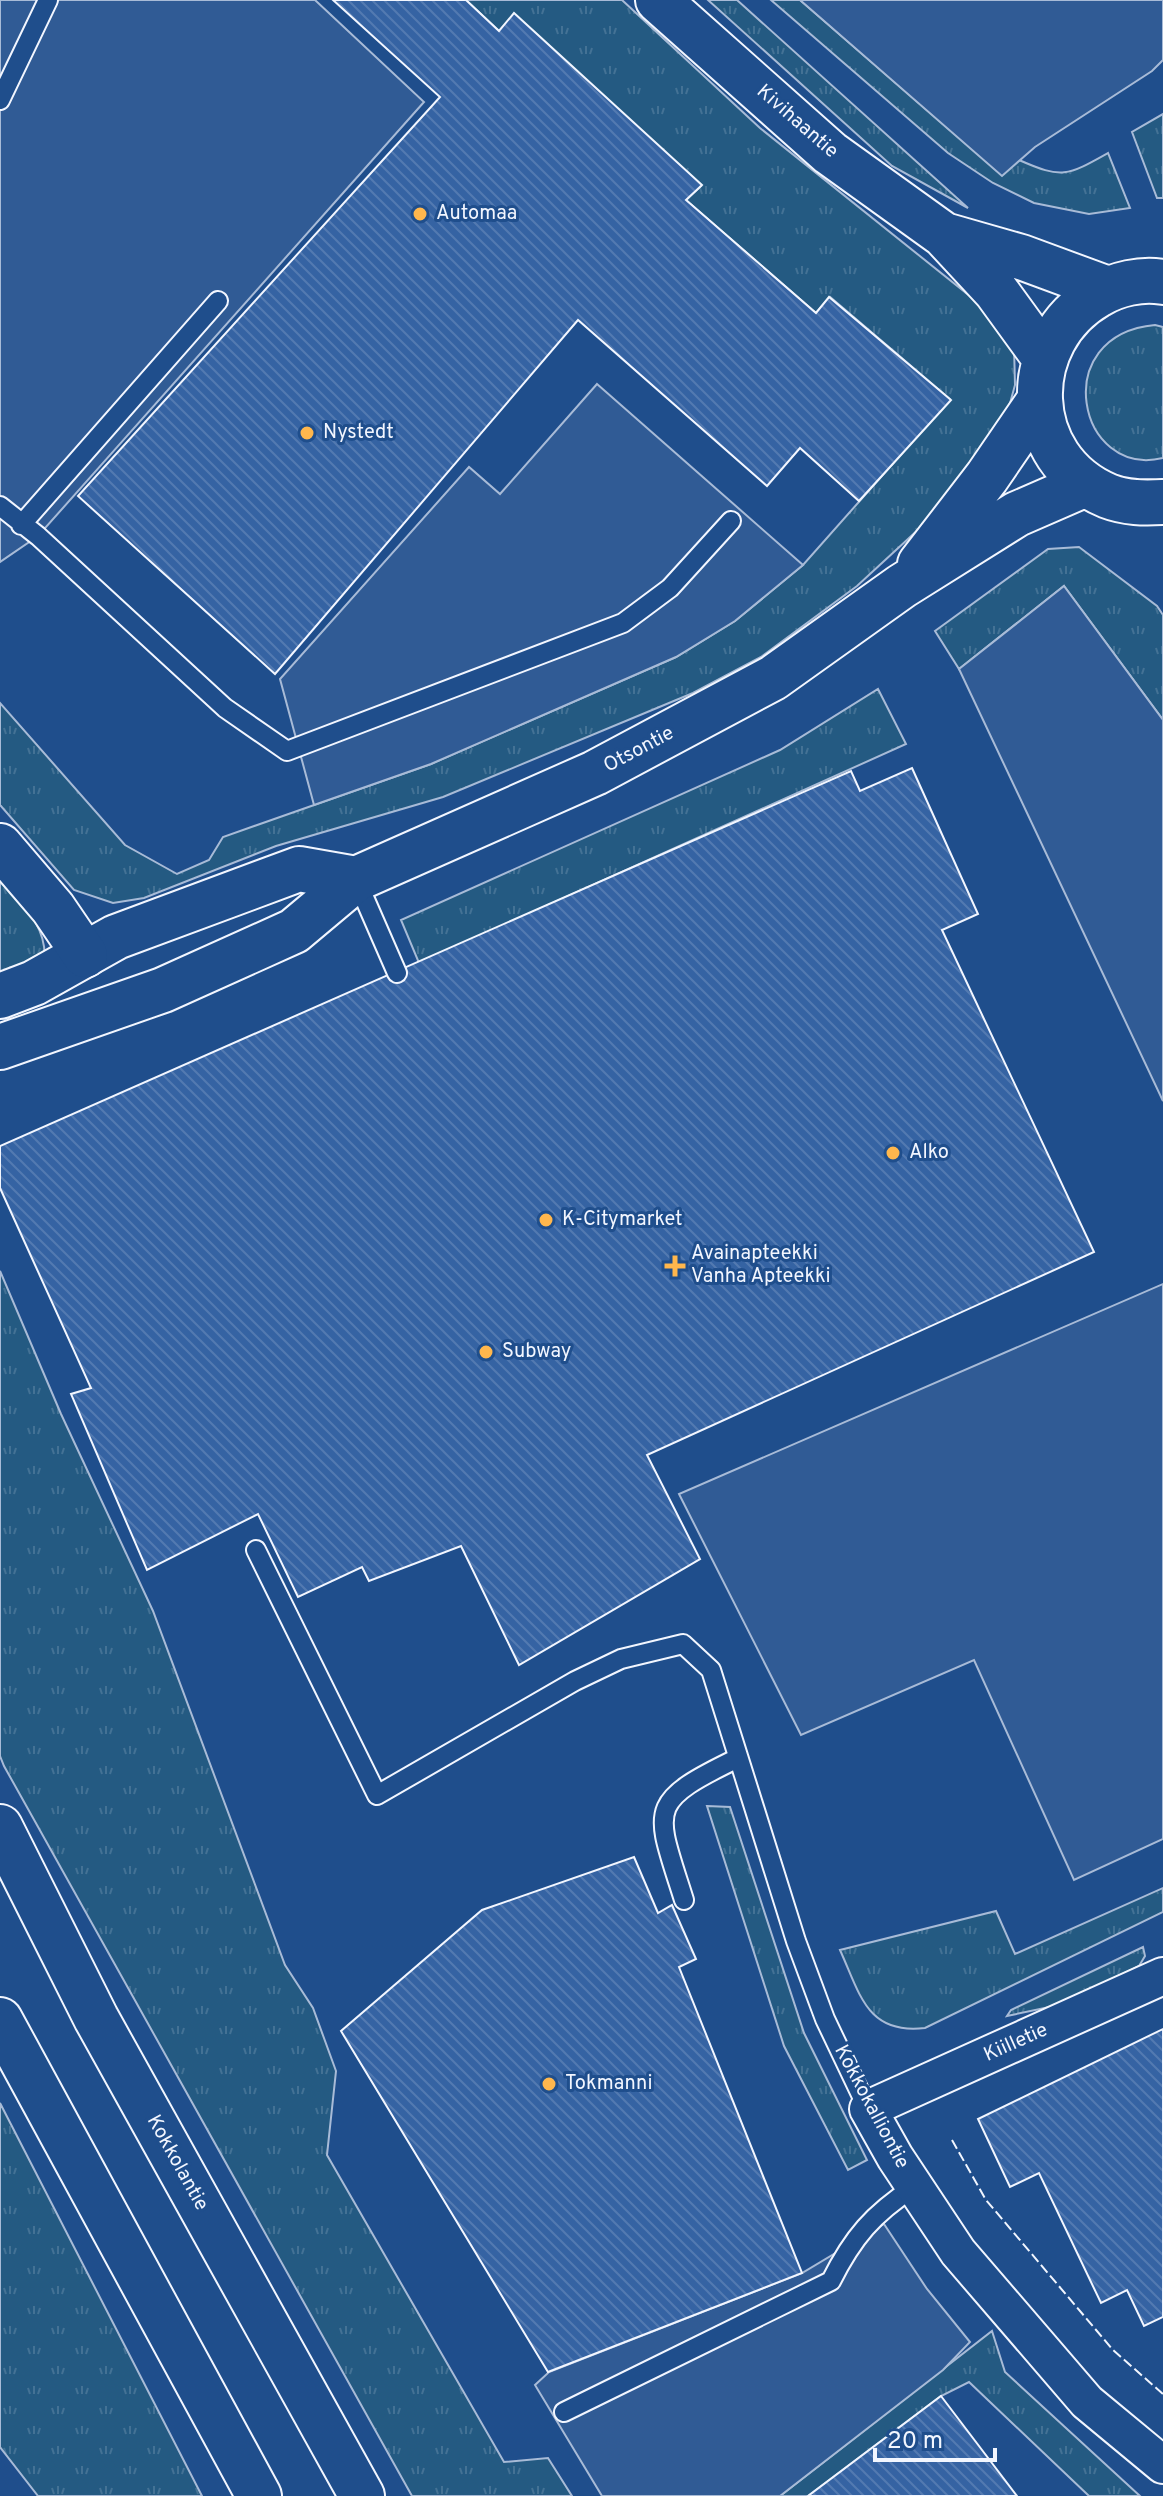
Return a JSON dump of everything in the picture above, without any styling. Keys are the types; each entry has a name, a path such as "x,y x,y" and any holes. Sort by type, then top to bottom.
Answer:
{"main road":[{"name":"Kivihaantie","path":"658,0 830,153 944,235 996,291 1044,357"},
{"name":"Kivihaantie","path":"944,235 1021,257 1108,289"},
{"path":"1154,512 1110,497 1086,484 1057,452 1046,433 1039,401 1044,357 1059,328 1080,305 1108,289 1161,278"},
{"name":"Otsontie","path":"902,586 987,477 1039,401"},
{"name":"Otsontie","path":"0,1047 163,990 294,931 356,879 595,773 773,678 902,586 1017,514 1086,484"},
{"path":"0,846 53,908 85,955 109,1008"},
{"path":"0,996 34,983 116,937 299,869 356,879"},
{"name":"Kokkolantie","path":"0,1827 96,2018 362,2496"},
{"path":"0,2020 259,2496"}],"street":[{"name":"Kiilletie","path":"868,2109 1163,1976"},
{"name":"Kokkokalliontie","path":"868,2109 914,2187 958,2252 1087,2402 1163,2465"}],"lane":[{"path":"0,100 48,0"},
{"path":"21,525 218,301"},
{"path":"0,506 38,536 225,708 287,751 623,623 670,588 731,521"},
{"path":"356,879 397,973"},
{"name":"Kokkokalliontie","path":"256,1550 377,1795 575,1681 621,1659 683,1644 711,1670 805,1967 825,2019 868,2109"},
{"path":"684,1900 660,1825 669,1801 688,1782 738,1758"},
{"path":"564,2412 831,2281 847,2249 879,2209 914,2187"}],"green space":[{"path":"466,0 622,0 760,128 996,317 1014,346 1015,385 1006,418 934,515 857,586 761,657 693,693 443,797 276,846 144,898 113,903 74,890 0,805 0,703 125,845 177,874 209,860 223,837 431,764 676,657 735,621 803,565 950,399 830,297 816,313 686,200 701,186 499,31"},
{"path":"708,0 737,0 968,208 892,166"},
{"path":"771,0 800,0 1002,175 1019,160 1045,170 1064,172 1108,153 1130,208 1089,214 1034,203 993,183 948,153"},
{"path":"1163,114 1163,198 1157,198 1132,132"},
{"path":"1155,325 1163,327 1163,458 1134,459 1111,447 1095,428 1087,403 1088,377 1099,353 1121,334"},
{"path":"1079,547 1157,606 1163,615 1163,720 1064,586 959,669 935,631 1048,549"},
{"path":"878,689 906,744 419,963 401,920 780,750"},
{"path":"0,878 38,927 44,963 0,978"},
{"path":"0,1271 61,1414 153,1611 285,1965 313,2008 336,2071 327,2155 504,2462 548,2458 572,2496 412,2496 4,1766 0,1756"},
{"path":"707,1806 730,1807 804,2033 867,2160 848,2170 784,2046"},
{"path":"1163,1888 1163,1912 925,2028 890,2025 878,2018 860,1996 840,1950 996,1911 1015,1954"},
{"path":"1143,1947 1145,1956 1139,1966 1059,2005 1007,2016 1011,2010"},
{"path":"0,2103 202,2496 38,2496 0,2447"},
{"path":"992,2331 1005,2372 1140,2496 1089,2496 969,2382 941,2396 808,2496 780,2496"}],"shaded area":[{"path":"0,0 315,0 424,102 38,536 0,562"},
{"path":"800,0 1163,0 1163,60 1152,71 1035,147 1002,176"},
{"path":"597,384 803,565 735,621 676,657 431,764 314,805 280,679 469,467 500,494"},
{"path":"1064,586 1163,720 1163,1101 959,669"},
{"path":"1163,1284 1163,1839 1074,1880 974,1660 801,1735 679,1494"},
{"path":"884,2224 927,2289 970,2342 943,2370 780,2496 602,2496 535,2385 549,2372 802,2273"}],"building":[{"path":"333,0 466,0 499,31 514,13 702,185 686,200 816,313 829,297 951,400 859,501 800,448 767,486 578,320 275,674 78,496 440,97"},
{"name":"K-Citymarket","path":"912,768 978,914 942,930 1094,1252 647,1455 700,1559 519,1665 461,1546 369,1581 362,1567 298,1597 258,1514 147,1570 71,1394 91,1388 0,1188 0,1146 851,771 860,791"},
{"name":"Tokmanni","path":"634,1857 658,1913 672,1905 696,1959 679,1967 802,2273 548,2372 341,2031 482,1910"},
{"path":"1163,2029 1163,2317 1144,2326 1127,2290 1101,2303 1039,2173 1010,2187 978,2119"},
{"path":"941,2396 1017,2496 808,2496"}],"fence":[{"path":"952,2140 986,2200 1113,2350 1163,2394"}],"place":[{"name":"Automaa","path":"420,214"},
{"name":"Nystedt","path":"307,433"},
{"name":"Alko","path":"893,1153"},
{"name":"K-Citymarket","path":"546,1220"},
{"name":"Avainapteekki Vanha Apteekki","path":"675,1266"},
{"name":"Subway","path":"486,1352"},
{"name":"Tokmanni","path":"549,2084"}]}
